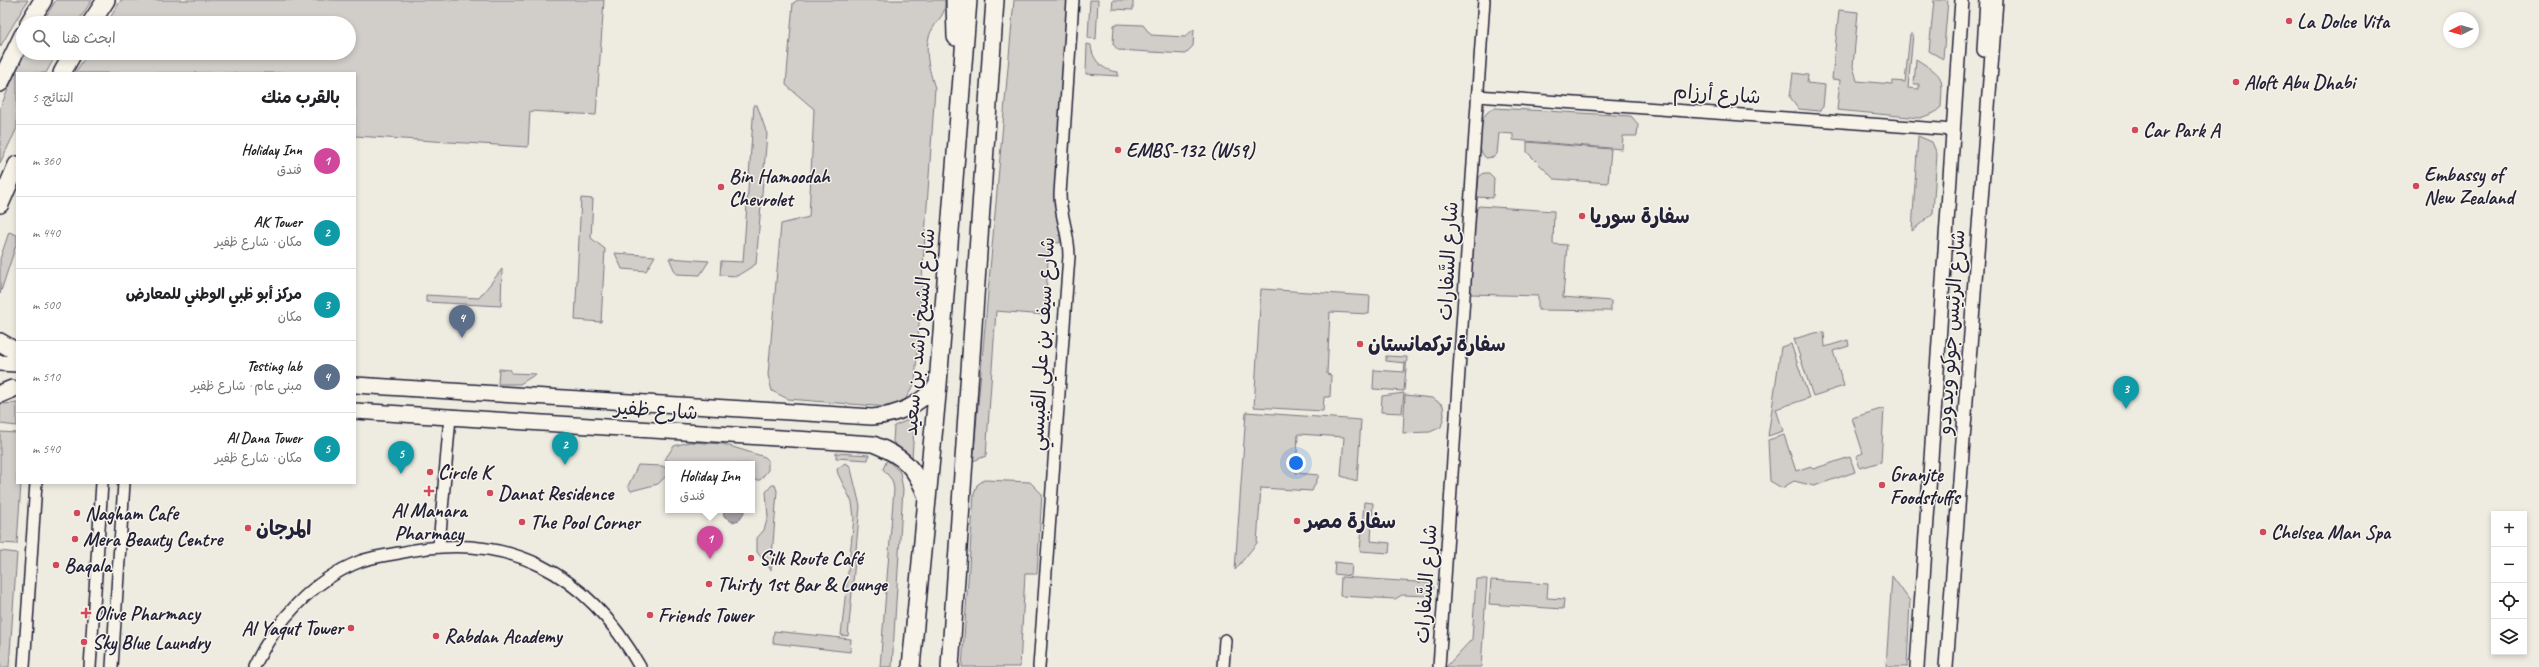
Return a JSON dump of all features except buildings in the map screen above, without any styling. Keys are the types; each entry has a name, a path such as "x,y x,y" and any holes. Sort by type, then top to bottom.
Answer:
{"main road":[{"path":"33,16 43,0"},
{"path":"96,16 106,0"},
{"path":"955,0 960,113"},
{"name":"شارع الشيخ راشد بن سعيد","path":"911,667 938,384 968,0"},
{"path":"950,667 996,0"},
{"path":"0,84 16,50"},
{"path":"63,72 69,60"},
{"path":"0,204 16,167"},
{"path":"0,342 16,351"},
{"path":"0,363 16,364"},
{"name":"شارع ظفير","path":"356,385 872,418 889,416 908,408 929,394 938,384"},
{"name":"شارع ظفير","path":"356,411 873,444 898,456 909,465 918,476 927,500"}],"street":[{"name":"شارع سيف بن علي القبيسي","path":"1039,667 1069,256 1069,238 1061,211 1060,194 1073,0"},
{"name":"شارع السَّفارات","path":"1439,667 1484,0"},
{"name":"شارع الرئيس جوكو ويدودو","path":"1917,667 1962,0"},
{"path":"1984,166 1978,138 1986,0"},
{"name":"شارع الرئيس جوكو ويدودو","path":"1946,667 1996,0"},
{"name":"شارع أرزام","path":"1477,96 1954,130"},
{"path":"439,545 450,417"},
{"path":"24,667 36,484"},
{"path":"90,667 102,484"},
{"path":"112,667 124,484"},
{"path":"254,667 266,644 290,611 327,579 362,561 439,545 460,545 508,553 542,566 567,581 589,598 609,618 626,641 640,667"},
{"path":"1223,667 1225,640"}],"shaded area":[{"path":"0,0 28,0 18,16 16,16 16,20 0,47"},
{"path":"56,0 92,0 82,16 46,16"},
{"path":"121,0 604,0 596,115 530,111 528,147 356,136 356,72 76,72 83,60 356,60 356,16 111,16"},
{"path":"798,0 945,0 942,15 930,35 927,50 929,66 935,88 915,383 905,400 888,407 788,399 772,391 768,375 781,224 809,217 814,109 786,85 793,3"},
{"path":"1014,0 1067,0 1061,106 1060,243 1049,242 1045,315 996,311 986,456 973,461"},
{"path":"1090,0 1098,0 1096,39 1088,38"},
{"path":"1113,0 1133,0 1133,10 1112,9"},
{"path":"1934,0 1948,0 1943,59 1929,51"},
{"path":"1839,10 1858,12 1853,66 1857,81 1892,84 1893,81 1905,82 1910,34 1913,34 1908,88 1919,89 1919,84 1914,84 1916,59 1932,69 1940,77 1942,88 1941,107 1934,113 1920,118 1837,110 1840,80 1832,79"},
{"path":"1114,25 1143,25 1151,35 1185,37 1194,29 1193,46 1185,54 1118,50 1113,44"},
{"path":"1087,44 1091,45 1096,60 1099,64 1103,67 1118,72 1118,76 1086,74"},
{"path":"21,60 53,60 47,72 16,72 16,130 0,163 0,108"},
{"path":"1793,73 1808,75 1807,83 1825,85 1823,107 1819,111 1799,109 1790,97"},
{"path":"754,105 757,105 767,134 756,264 737,276 720,275 721,261 743,262"},
{"path":"1495,108 1631,116 1638,124 1637,136 1623,136 1622,149 1513,140 1513,134 1499,133 1497,154 1494,157 1486,158 1480,147 1480,131 1485,116 1489,111"},
{"path":"1918,136 1932,142 1937,154 1933,213 1912,231"},
{"path":"1527,142 1611,149 1608,183 1554,179 1527,152"},
{"path":"1484,173 1489,173 1494,178 1493,198 1477,197 1479,177"},
{"path":"581,198 593,199 591,238 605,249 601,322 575,320"},
{"path":"1479,206 1554,211 1553,244 1567,245 1563,297 1611,301 1611,311 1538,310 1538,296 1470,294 1475,212"},
{"path":"9,232 16,235 16,245 0,294 0,259"},
{"path":"615,253 655,256 646,271 622,269"},
{"path":"669,258 709,261 700,275 676,274"},
{"path":"502,269 501,306 426,302 426,295 479,298"},
{"path":"1261,289 1370,296 1369,314 1330,312 1327,374 1331,375 1330,397 1324,397 1323,411 1254,407"},
{"path":"1824,332 1825,347 1848,340 1849,346 1833,351 1844,386 1813,396 1794,339 1814,333"},
{"path":"1791,344 1809,398 1776,409 1783,431 1768,436 1781,347"},
{"path":"1386,356 1407,357 1404,391 1373,389 1374,370 1404,372 1405,363 1386,361"},
{"path":"499,369 511,370 511,373 536,374 520,384 498,384"},
{"path":"1404,393 1402,413 1381,412 1382,396"},
{"path":"1405,395 1432,398 1443,405 1444,416 1441,427 1430,432 1403,433"},
{"path":"16,403 16,426 0,424 0,404"},
{"path":"1884,408 1881,462 1860,468 1856,456 1863,453 1852,418"},
{"path":"1246,412 1361,420 1357,481 1341,476 1344,437 1298,434 1296,473 1319,475 1312,491 1261,488 1257,543 1235,570"},
{"path":"915,413 912,458 893,442 894,426 906,421"},
{"path":"0,432 16,433 16,484 21,484 17,544 0,543"},
{"path":"1784,435 1796,471 1811,466 1813,469 1850,457 1855,472 1814,486 1794,481 1782,488 1770,481 1768,440"},
{"path":"689,442 723,444 765,457 768,460 768,470 760,480 755,480 755,461 669,461 665,459 674,446"},
{"path":"836,453 869,455 868,460 836,458"},
{"path":"887,460 900,472 903,489 892,667 880,667 894,489 892,480 883,469"},
{"path":"845,463 849,465 851,469 860,506 848,636 841,635 854,518 852,502 837,469"},
{"path":"638,465 662,466 665,468 665,477 658,484 631,491 628,486"},
{"path":"984,480 1030,482 1042,494 1037,574 1025,574 1020,667 962,667 974,494 977,485"},
{"path":"772,485 775,485 777,491 771,570 757,552 757,538 764,530 768,517 766,492"},
{"path":"1364,502 1373,503 1371,541 1390,543 1389,553 1360,551"},
{"path":"724,513 744,513 739,520 732,522 724,516"},
{"path":"0,551 17,553 9,667 0,667"},
{"path":"1335,562 1352,564 1351,576 1334,574"},
{"path":"1892,576 1910,601 1907,667 1886,667"},
{"path":"1341,577 1431,583 1434,588 1429,596 1402,595 1395,599 1340,596"},
{"path":"1476,579 1487,579 1481,667 1446,667 1472,639"},
{"path":"1491,580 1548,584 1547,598 1564,599 1563,609 1489,604"},
{"path":"774,631 851,639 850,652 773,643"}],"place":[{"name":"La Dolce Vita","path":"2289,21"},
{"name":"Aloft Abu Dhabi","path":"2236,82"},
{"name":"Car Park A","path":"2135,130"},
{"name":"EMBS-132 (W59)","path":"1118,150"},
{"name":"Embassy of New Zealand","path":"2416,186"},
{"name":"Bin Hamoodah Chevrolet","path":"721,187"},
{"name":"سفارة سوريا","path":"1582,216"},
{"name":"Testing lab","path":"462,338"},
{"name":"سفارة تركمانستان","path":"1360,344"},
{"name":"مركز أبو ظبي الوطني للمعارض","path":"2126,409"},
{"name":"AK Tower","path":"565,465"},
{"name":"Circle K","path":"430,472"},
{"name":"Al Dana Tower","path":"401,474"},
{"name":"Granjte Foodstuffs","path":"1882,485"},
{"name":"Al Manara Pharmacy","path":"429,491"},
{"name":"Danat Residence","path":"490,493"},
{"name":"Nagham Cafe","path":"77,513"},
{"name":"سفارة مصر","path":"1297,521"},
{"name":"The Pool Corner","path":"522,522"},
{"name":"المرجان","path":"248,528"},
{"name":"Chelsea Man Spa","path":"2263,532"},
{"name":"Mera Beauty Centre","path":"75,539"},
{"name":"Silk Route Café","path":"751,558"},
{"name":"Holiday Inn","path":"710,559"},
{"name":"Baqala","path":"56,565"},
{"name":"Thirty 1st Bar & Lounge","path":"709,584"},
{"name":"Olive Pharmacy","path":"86,613"},
{"name":"Friends Tower","path":"650,615"},
{"name":"Al Yaqut Tower","path":"351,628"},
{"name":"Rabdan Academy","path":"436,636"},
{"name":"Sky Blue Laundry","path":"84,642"}]}
